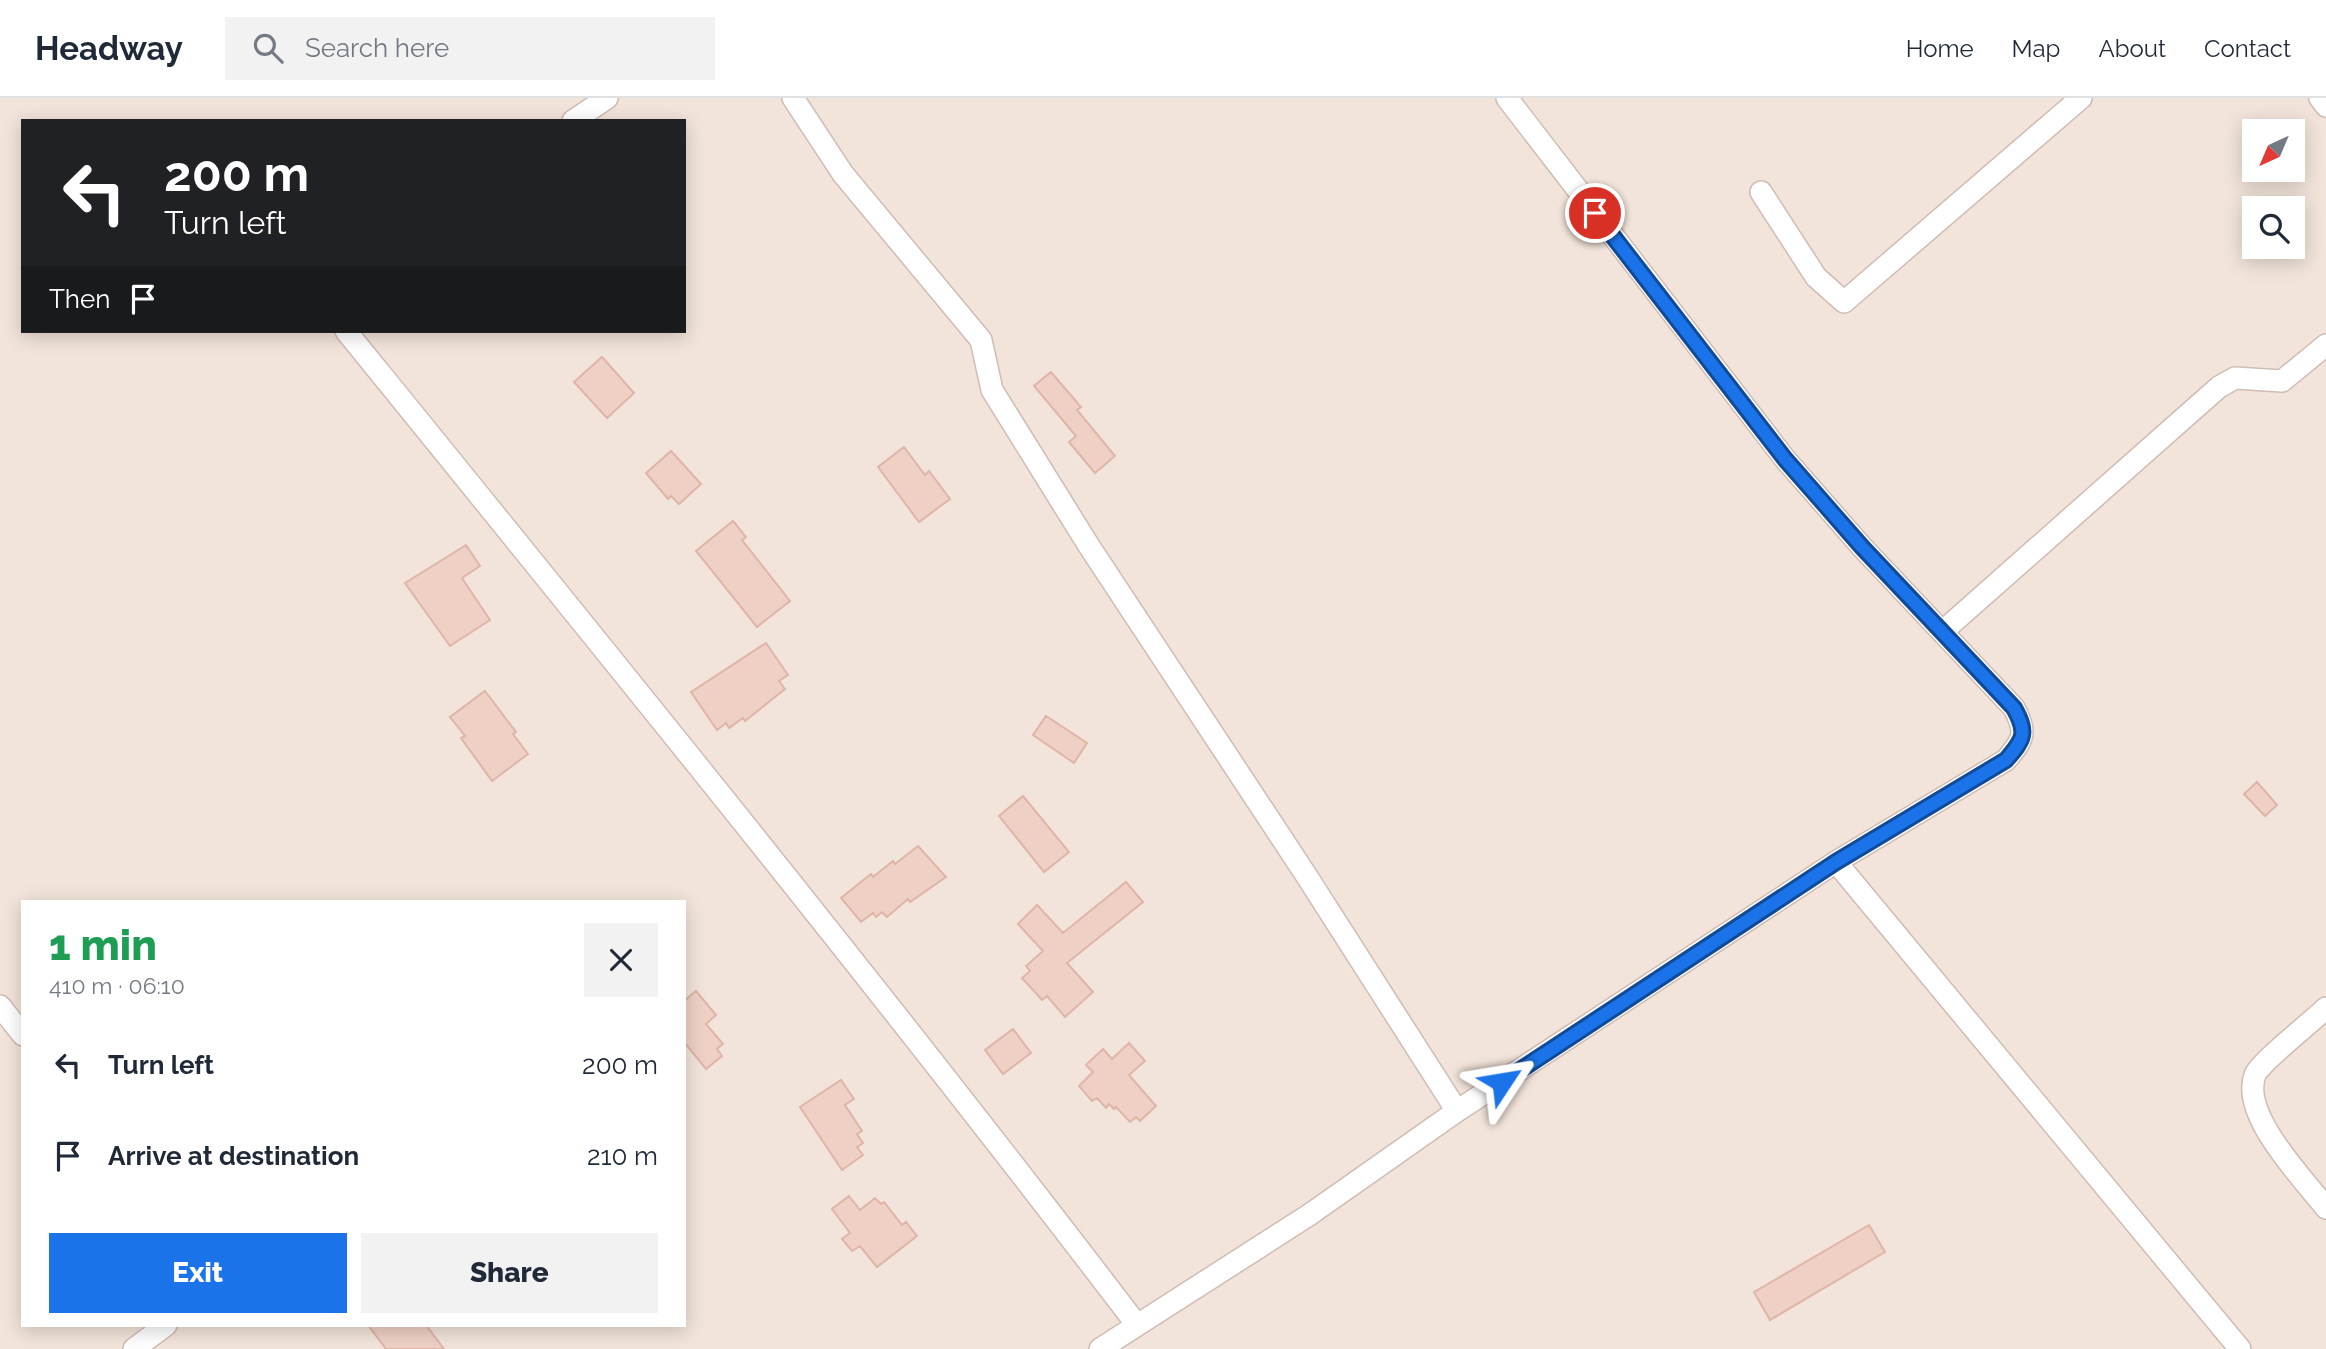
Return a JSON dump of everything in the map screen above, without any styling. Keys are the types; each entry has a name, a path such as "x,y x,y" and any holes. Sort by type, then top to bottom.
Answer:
{"street":[{"path":"576,119 607,98"},
{"path":"793,98 843,174 981,341 992,390 1103,568 1306,875 1457,1111"},
{"path":"1100,1349 1309,1214 1457,1111 1836,862 2006,760 2021,743 2024,726 2014,708 1785,459 1507,98"},
{"path":"1761,192 1816,277 1844,302 2044,127 2081,98"},
{"path":"2320,98 2326,106"},
{"path":"348,333 793,883 970,1107 1137,1325"},
{"path":"1942,632 2219,387 2235,378 2282,381 2326,345"},
{"path":"1836,862 2240,1349"},
{"path":"0,1006 21,1032"},
{"path":"2326,1008 2256,1073 2252,1094 2259,1120 2326,1209"},
{"path":"134,1349 163,1327"}],"shaded area":[{"path":"0,98 2326,98 2326,1349 0,1349"}],"building":[{"path":"602,357 634,393 607,418 574,382"},
{"path":"1051,372 1081,407 1077,410 1115,456 1095,473 1069,442 1076,436 1034,386"},
{"path":"904,447 925,475 929,471 950,499 919,522 878,467"},
{"path":"671,451 701,484 679,504 671,496 668,499 646,473"},
{"path":"733,521 746,537 742,540 790,601 757,627 696,551"},
{"path":"466,545 480,566 462,578 490,620 450,646 405,583"},
{"path":"766,643 788,675 779,681 785,689 745,721 743,718 729,728 726,723 717,730 691,692"},
{"path":"485,691 516,732 513,734 528,754 492,781 461,738 465,736 450,717"},
{"path":"1046,716 1087,743 1074,763 1033,735"},
{"path":"2257,782 2277,805 2265,816 2244,794"},
{"path":"1023,796 1069,852 1044,872 999,816"},
{"path":"918,846 946,877 910,902 908,899 887,917 882,912 876,917 873,913 861,922 841,898 871,874 873,877 893,861 895,864"},
{"path":"1126,882 1143,902 1067,963 1093,992 1065,1017 1047,996 1042,1000 1022,978 1030,971 1026,966 1043,951 1018,924 1037,905 1063,933"},
{"path":"696,991 716,1015 706,1024 723,1044 717,1049 722,1056 706,1069 686,1044 686,999"},
{"path":"1013,1029 1031,1053 1003,1074 985,1050"},
{"path":"1129,1043 1145,1061 1129,1075 1156,1106 1140,1121 1136,1117 1130,1122 1116,1107 1114,1109 1109,1104 1106,1108 1097,1098 1092,1101 1079,1086 1093,1072 1086,1065 1103,1049 1112,1059"},
{"path":"841,1080 854,1099 845,1105 862,1131 857,1134 863,1143 857,1147 863,1155 842,1170 800,1107"},
{"path":"849,1196 860,1210 875,1198 881,1204 884,1202 902,1225 906,1222 917,1236 877,1267 860,1246 852,1251 842,1239 850,1233 832,1209"},
{"path":"1869,1225 1885,1252 1770,1320 1754,1292"},
{"path":"370,1327 428,1327 444,1349 386,1349"}],"route":[{"path":"1502,1082 1836,862 2006,760 2021,743 2024,726 2014,708 1862,547 1785,459 1595,213"}]}
